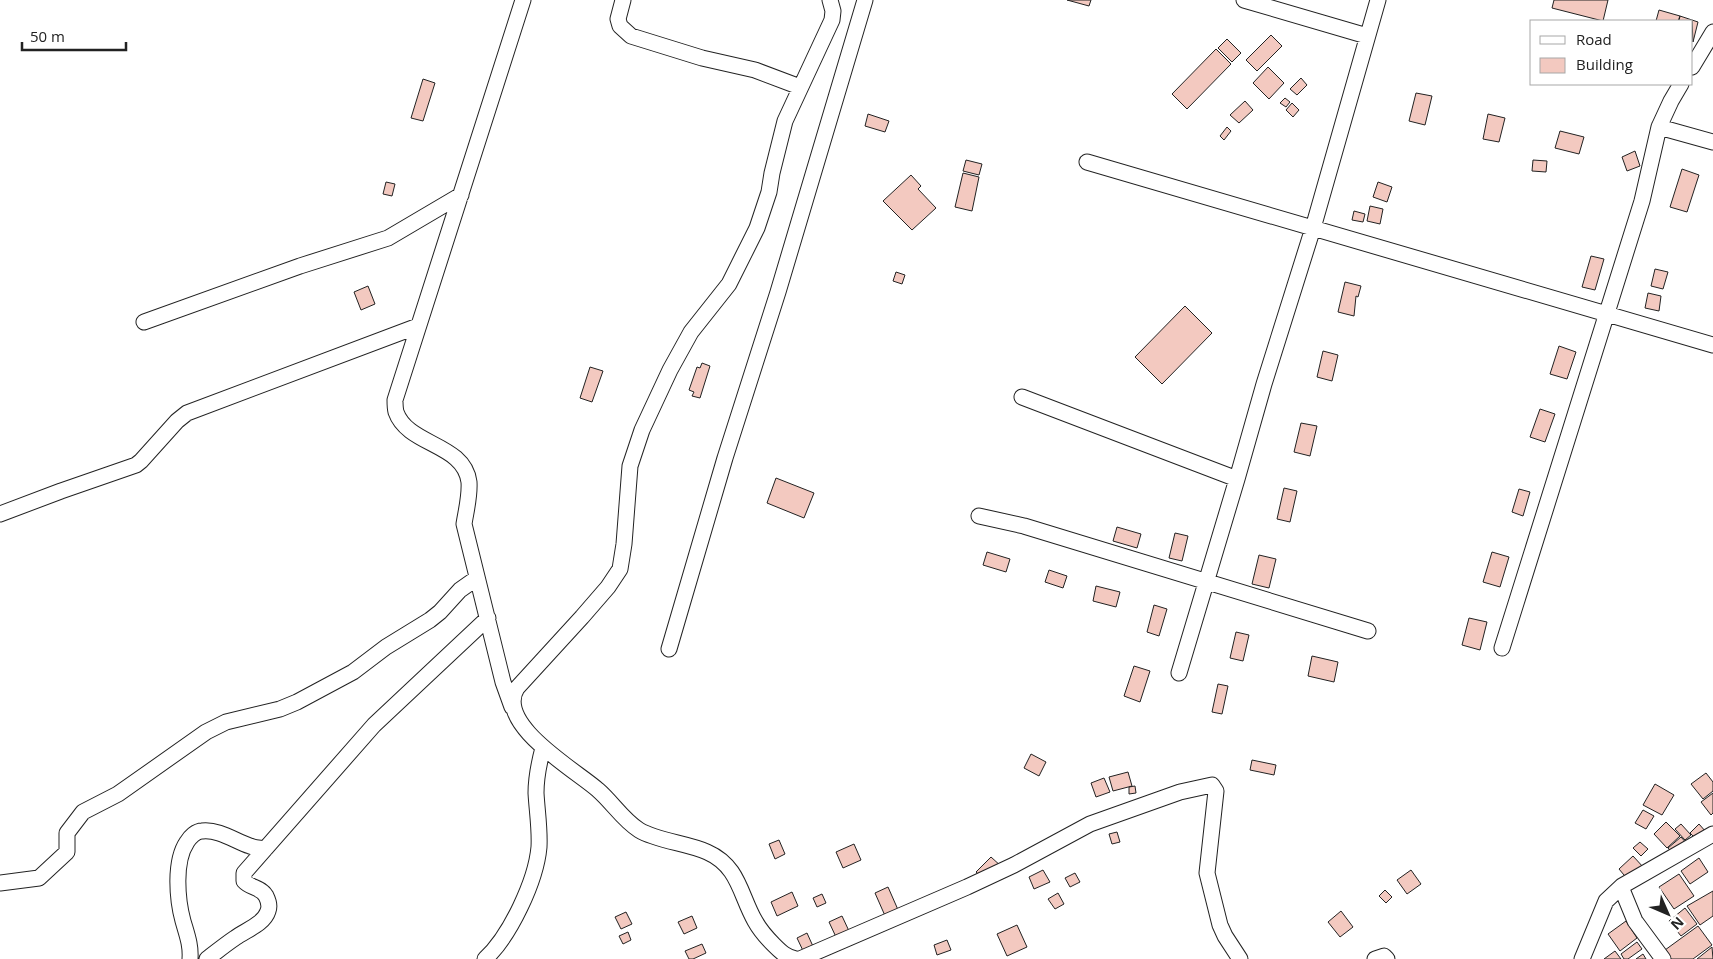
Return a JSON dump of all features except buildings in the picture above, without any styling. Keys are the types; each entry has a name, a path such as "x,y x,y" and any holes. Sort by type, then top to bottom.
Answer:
{"street":[{"path":"523,0 395,400 396,412 402,422 415,434 454,456 464,466 469,481 464,524 503,682 516,715 524,727 543,748 598,790 638,830 707,852 718,858 736,877 756,922 767,937 793,959 967,887 1014,865 1090,824 1142,804 1207,785 1214,786 1216,791 1207,873 1224,936 1240,959"},
{"path":"622,0 618,19 620,26 631,36 702,58 755,70 800,87"},
{"path":"516,715 513,696 517,688 608,587 620,569 624,544 630,466 642,430 670,370 691,332 729,284 757,228 769,192 785,121 832,20 833,12 830,0"},
{"path":"669,649 725,458 778,292 865,0"},
{"path":"1244,0 1367,36"},
{"path":"1179,673 1264,384 1313,228 1378,0"},
{"path":"1693,65 1713,32"},
{"path":"1502,648 1642,201 1659,126 1680,85"},
{"path":"1659,126 1713,142"},
{"path":"1088,162 1713,345"},
{"path":"144,322 300,266 388,238 461,195"},
{"path":"0,514 61,490 136,465 141,462 177,421 187,413 418,326"},
{"path":"1022,397 1237,479"},
{"path":"979,516 1024,526 1368,631"},
{"path":"0,884 34,879 45,874 67,852 67,832 83,812 118,794 206,732 226,722 280,709 353,672 386,647 435,616 460,590 477,578"},
{"path":"207,959 258,923 268,911 269,906 264,893 246,884 243,877 244,873 374,725 488,618"},
{"path":"485,959 501,941 524,900 533,875 539,849 540,825 536,780 543,748"},
{"path":"190,959 190,942 183,920 178,880 180,858 189,839 202,831 215,832 251,846 265,849"},
{"path":"1582,959 1606,901 1621,887 1713,834"},
{"path":"1621,887 1635,920 1663,959"},
{"path":"1375,959 1381,956 1387,959"}]}
